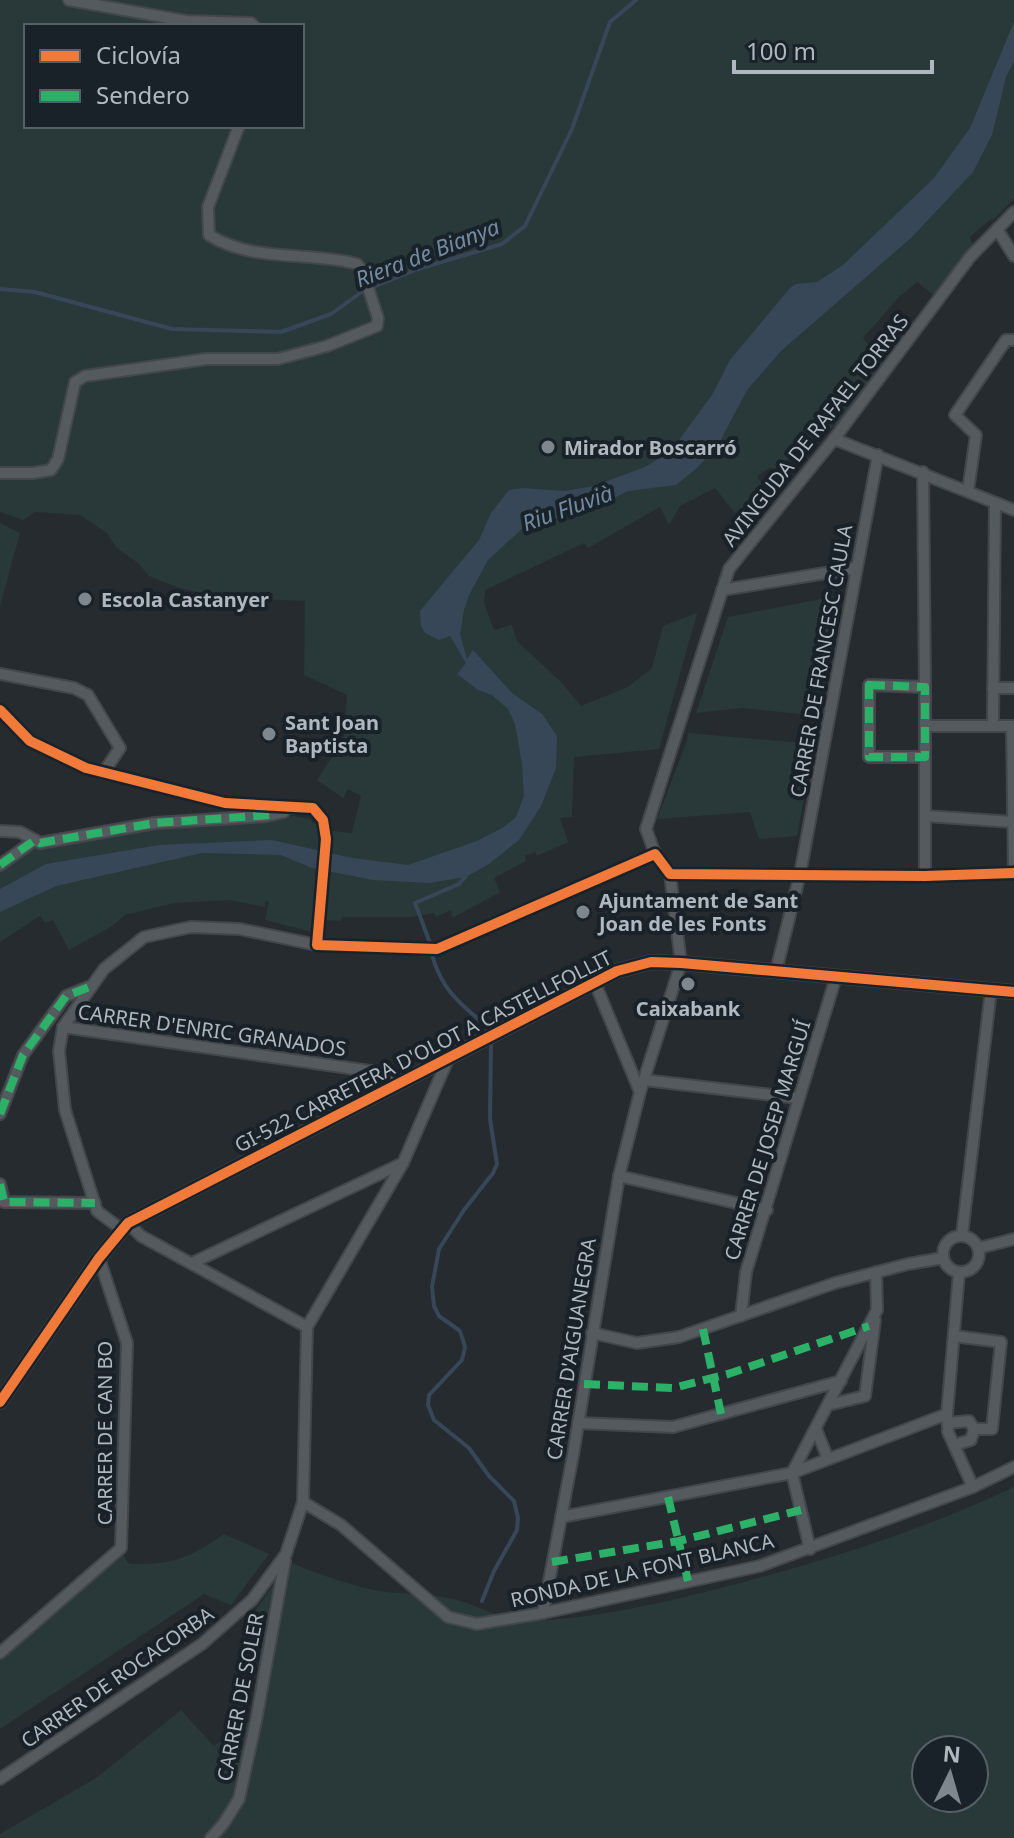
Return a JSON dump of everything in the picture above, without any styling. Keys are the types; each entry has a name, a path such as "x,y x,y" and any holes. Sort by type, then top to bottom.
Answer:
{"street":[{"path":"69,0 186,21 252,24"},
{"path":"0,473 51,470 58,459 75,382 85,376 207,359 278,359 327,346 377,326 378,318 363,272 357,264 338,259 303,259 255,251 223,244 209,235 208,207 238,128"},
{"name":"AVINGUDA DE RAFAEL TORRAS","path":"670,874 655,854 646,829 729,569 834,439 970,257 1014,212"},
{"path":"997,229 1014,256"},
{"path":"968,491 976,435 955,415 1010,340"},
{"path":"834,439 1014,510"},
{"name":"CARRER DE FRANCESC CAULA","path":"776,971 800,874 878,455"},
{"path":"923,472 925,876"},
{"path":"993,725 995,503"},
{"path":"722,590 856,568"},
{"path":"0,674 74,688 88,695 120,748 103,773"},
{"path":"925,687 869,685 869,757 925,757"},
{"path":"993,688 1014,688"},
{"path":"0,710 30,741 86,768 225,803 293,808 266,816 155,823 40,843 20,832 0,831"},
{"path":"681,963 670,874 925,876 1014,873 1013,726 925,726"},
{"path":"926,816 1013,822"},
{"path":"0,865 35,840"},
{"path":"449,1057 403,1163 307,1327 97,1211 65,1110 59,1051 63,1027 104,969 144,937 191,927 240,929 317,945 437,949 655,854"},
{"name":"GI-522 CARRETERA D'OLOT A CASTELLFOLLIT","path":"0,1402 99,1258 125,1226 617,971 651,962 681,963 1014,992"},
{"name":"CARRER D'AIGUANEGRA","path":"543,1613 619,1176 640,1092 681,963"},
{"name":"CARRER DE JOSEP MARGUÍ","path":"741,1316 746,1272 836,977"},
{"path":"595,983 640,1092"},
{"path":"0,1114 23,1055 66,996 92,986"},
{"path":"962,1235 991,990"},
{"name":"CARRER D'ENRIC GRANADOS","path":"63,1027 384,1073 404,1079"},
{"path":"644,1080 798,1098"},
{"path":"192,1263 403,1163"},
{"path":"619,1176 767,1210"},
{"path":"0,1184 4,1202 95,1203"},
{"path":"962,1235 972,1239 979,1248 979,1260 971,1270 959,1273 949,1268 943,1258 944,1247 951,1238 962,1235"},
{"path":"979,1248 1014,1239"},
{"name":"CARRER DE CAN BO","path":"0,1653 121,1548 127,1343 99,1258"},
{"path":"592,1333 637,1343 679,1337 835,1283 943,1258"},
{"path":"828,1405 865,1396 877,1310 876,1272"},
{"path":"959,1273 947,1418 948,1432 973,1487"},
{"path":"810,1549 792,1473 877,1310"},
{"name":"CARRER DE ROCACORBA","path":"0,1779 202,1644 252,1600 286,1554 303,1502 307,1327"},
{"path":"954,1336 1001,1342 992,1429 974,1429"},
{"path":"578,1423 673,1427 841,1381"},
{"path":"561,1517 792,1473 947,1418 969,1421 974,1429 971,1440 954,1445"},
{"path":"816,1429 828,1459"},
{"name":"RONDA DE LA FONT BLANCA","path":"303,1502 341,1525 448,1617 477,1624 543,1613 760,1566 973,1487 1014,1467"},
{"name":"CARRER DE SOLER","path":"211,1838 239,1799 286,1554"}],"shaded area":[{"path":"0,0 1014,0 1014,199 970,237 973,246 936,297 917,282 899,297 863,338 884,364 842,420 773,470 771,467 757,476 767,494 735,513 715,488 680,506 669,525 660,507 588,548 584,543 485,590 484,603 494,630 512,625 517,641 562,683 581,706 628,687 652,668 663,626 697,613 659,749 574,757 572,817 560,818 568,842 537,856 535,852 525,856 526,861 494,878 500,892 452,918 451,910 436,917 434,913 411,917 342,917 341,921 323,920 315,913 312,932 265,920 269,902 265,901 265,907 229,900 174,903 125,915 112,926 69,950 53,920 45,923 40,916 0,942 0,870 21,855 46,845 152,826 294,816 309,819 323,830 352,833 361,796 348,789 343,798 317,780 344,739 347,695 304,675 305,601 218,597 180,588 149,576 138,563 117,548 107,533 80,515 35,512 23,520 0,512"},
{"path":"0,523 20,533 0,606"},
{"path":"842,595 819,716 742,708 696,713 728,617"},
{"path":"688,733 814,744 797,836 759,839 750,812 657,819"},
{"path":"1014,1487 1014,1838 0,1838 0,1834 96,1778 181,1710 214,1746 250,1721 266,1618 253,1614 287,1561 367,1588 447,1598 519,1620 555,1620 634,1608 775,1573 845,1553 947,1516"},
{"path":"224,1534 269,1554 231,1605 204,1594 0,1729 0,1644 45,1614 121,1548 131,1564 158,1563 191,1554"}],"water":[{"name":"Riu Fluvià","path":"1014,22 1014,61 1006,77 992,135 973,172 912,237 781,351 747,390 718,445 697,468 676,485 628,491 590,510 524,527 488,560 464,610 460,634 467,659 473,650 512,693 542,714 557,736 556,768 541,806 519,840 489,864 466,877 429,883 373,880 312,868 281,855 202,853 56,886 0,912 0,889 46,864 159,845 272,840 352,858 408,865 477,841 516,817 524,796 515,724 508,709 492,695 478,690 457,674 466,663 450,636 439,640 425,633 420,611 479,540 491,513 509,490 564,491 594,486 645,467 671,451 712,395 730,360 790,288 796,284 817,282 843,265 934,178 970,128"}],"waterway":[{"name":"Riera de Bianya","path":"0,289 35,292 172,329 281,332 331,314 363,291 418,269 502,244 525,226 572,129 610,22 636,0"},
{"path":"430,943 415,903 459,884 466,876"},
{"path":"432,955 440,977 452,994 484,1024"},
{"path":"482,1601 494,1571 517,1530 514,1501 489,1476 469,1448 434,1420 428,1405 429,1395 462,1360 465,1347 460,1331 439,1316 434,1306 432,1287 439,1249 497,1164 490,1119 491,1043"}],"marked path":[{"path":"869,685 925,687 925,757 869,757 869,685"},
{"path":"0,865 35,840 40,843 155,823 271,815"},
{"path":"0,1114 23,1055 66,996 92,986"},
{"path":"0,1184 4,1202 95,1203"},
{"path":"584,1384 673,1388 728,1374 869,1326"},
{"path":"703,1329 721,1414"},
{"path":"668,1497 688,1581"},
{"path":"552,1562 679,1541 801,1510"}],"cycle path":[{"path":"0,710 30,741 86,768 225,803 313,808 323,820 326,839 317,945 437,949 655,854 670,874 925,876 1014,873"},
{"path":"0,1402 99,1258 128,1223 617,971 651,962 681,963 1014,992"}],"place":[{"name":"Mirador Boscarró","path":"548,447"},
{"name":"Escola Castanyer","path":"85,599"},
{"name":"Sant Joan Baptista","path":"269,734"},
{"name":"Ajuntament de Sant Joan de les Fonts","path":"583,912"},
{"name":"Caixabank","path":"688,984"}]}
